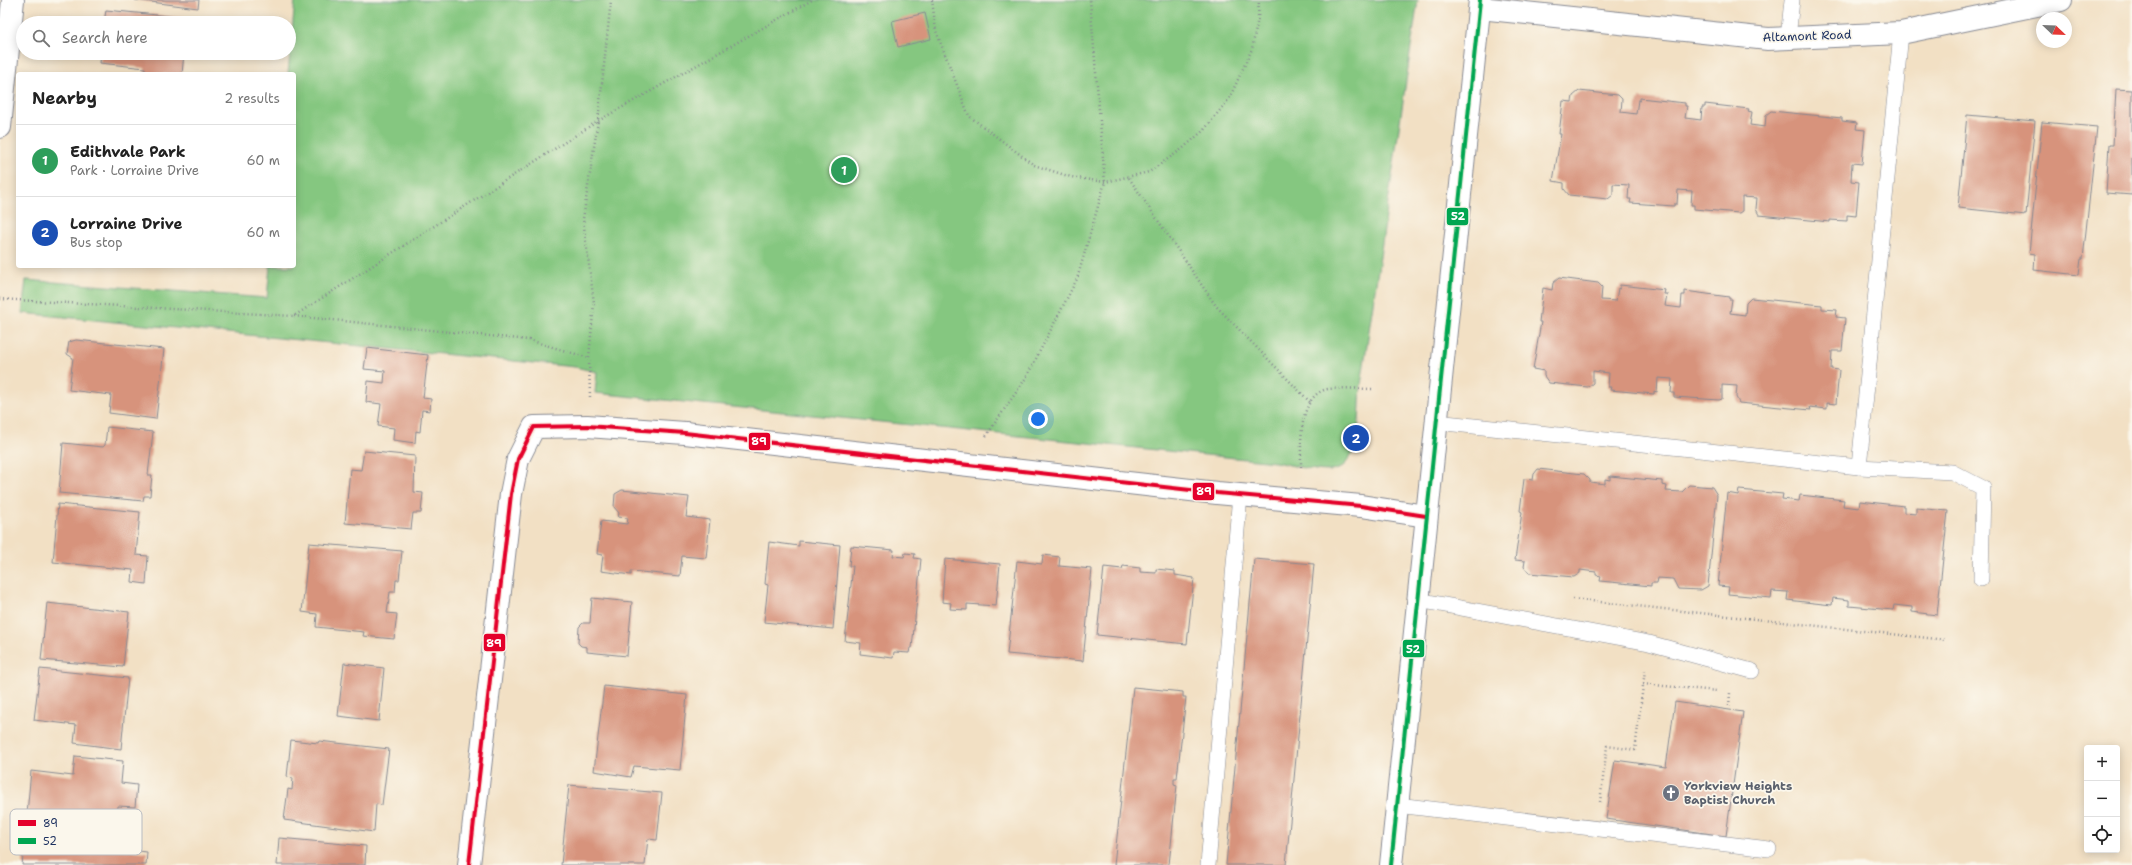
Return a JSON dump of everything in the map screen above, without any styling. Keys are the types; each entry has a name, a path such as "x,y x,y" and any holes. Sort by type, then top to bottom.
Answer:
{"street":[{"path":"0,127 13,0"},
{"name":"Altamont Road","path":"1480,4 1752,37 1788,38 1901,32 2061,0"},
{"path":"1391,865 1480,4"},
{"path":"469,865 511,494 518,459 534,427 587,426 685,433 1240,495 1361,506 1426,516"}],"lane":[{"path":"1788,38 1792,0"},
{"path":"1859,467 1901,32"},
{"path":"1436,422 1859,467 1952,472 1983,488 1982,579"},
{"path":"1208,865 1240,495"},
{"path":"1418,600 1649,643 1752,671"},
{"path":"1397,806 1769,849"}],"path":[{"path":"587,426 590,398 589,358 594,304 583,219 598,121 611,0"},
{"path":"294,316 598,121 812,0"},
{"path":"932,0 936,30 969,116 1034,165 1070,177 1105,182 1129,178 1149,172 1182,149 1204,130 1229,99 1252,49 1258,18 1259,0"},
{"path":"980,466 984,439 1026,378 1077,279 1105,182 1090,0"},
{"path":"1129,178 1216,306 1310,402"},
{"path":"0,299 294,316 529,340 589,358"},
{"path":"1301,466 1302,422 1310,402 1324,390 1374,389"},
{"path":"1566,599 1946,640"},
{"path":"1597,828 1607,746 1635,750 1649,643"},
{"path":"1643,684 1730,693 1729,706"}],"green space":[{"path":"295,0 1418,0 1361,385 1357,436 1353,449 1348,460 1340,468 1330,471 1323,471 1275,462 595,393 597,372 575,367 22,313 26,280 267,298 270,268 296,268 296,72 288,72 289,60 296,60 296,16 293,16"}],"building":[{"path":"135,0 199,0 198,8"},
{"path":"106,10 168,16 105,16"},
{"path":"925,13 931,39 898,47 892,21"},
{"path":"100,60 183,60 182,72 145,72 145,68 100,63"},
{"path":"2116,89 2132,90 2132,195 2106,193 2109,145 2113,145"},
{"path":"1579,91 1618,95 1622,99 1621,112 1636,114 1638,100 1640,101 1640,98 1685,103 1685,106 1687,106 1685,118 1701,120 1702,107 1705,107 1705,104 1749,109 1748,111 1752,112 1750,125 1765,127 1766,115 1771,111 1842,118 1842,121 1857,123 1856,129 1865,130 1862,164 1852,163 1851,181 1859,182 1856,216 1847,215 1847,221 1830,220 1830,222 1759,215 1756,209 1757,198 1742,197 1742,211 1739,213 1694,209 1694,205 1691,205 1692,191 1678,190 1677,204 1674,204 1674,206 1630,203 1631,199 1628,199 1629,185 1613,184 1613,195 1608,199 1569,195 1564,189 1564,183 1553,181 1561,134 1559,134 1563,101 1572,102 1573,96"},
{"path":"1967,115 2035,121 2026,215 1958,208"},
{"path":"2042,122 2097,127 2083,259 2081,259 2079,275 2034,270 2035,254 2029,253"},
{"path":"1559,278 1598,283 1602,287 1601,300 1616,301 1618,288 1620,289 1620,285 1665,290 1664,294 1667,294 1665,306 1681,308 1682,295 1685,295 1685,291 1729,297 1729,299 1732,299 1730,313 1745,315 1746,303 1751,298 1822,305 1822,309 1837,310 1836,317 1845,318 1842,351 1832,351 1831,369 1839,370 1836,404 1827,403 1827,409 1810,407 1811,410 1739,403 1736,397 1737,386 1722,385 1722,399 1719,400 1674,397 1674,393 1671,393 1672,379 1658,378 1657,392 1654,391 1654,394 1610,390 1611,387 1608,387 1609,373 1593,371 1593,383 1588,387 1549,383 1544,376 1544,371 1533,369 1541,322 1539,322 1543,288 1552,290 1553,283"},
{"path":"76,340 164,349 156,419 109,413 111,395 69,390 73,358 67,354 69,342"},
{"path":"367,348 428,355 423,398 431,399 430,411 422,410 420,432 416,431 415,443 393,440 394,428 378,426 381,404 366,402 368,381 384,383 385,371 364,369"},
{"path":"107,427 153,432 148,475 152,475 150,496 144,496 143,501 59,493 63,443 103,447 105,445"},
{"path":"364,451 415,456 414,492 423,493 421,513 413,513 411,529 345,523 350,469 361,470"},
{"path":"1538,469 1584,474 1590,482 1605,484 1605,479 1610,480 1610,476 1662,481 1662,485 1667,486 1666,491 1682,492 1689,485 1712,487 1717,495 1708,586 1701,590 1678,589 1673,579 1658,578 1657,583 1651,583 1651,586 1600,581 1601,576 1596,575 1596,572 1580,570 1580,573 1574,577 1529,573 1524,567 1525,561 1515,560 1522,512 1520,511 1524,479 1533,480 1534,474"},
{"path":"622,490 689,497 686,517 710,520 706,558 682,556 680,576 631,571 631,575 601,571 603,555 597,554 601,521 627,524 628,518 618,517 619,513 614,507 615,494"},
{"path":"1739,490 1783,494 1782,499 1799,501 1800,495 1844,500 1843,506 1859,508 1860,501 1904,506 1904,513 1916,514 1916,508 1948,511 1937,615 1912,612 1912,607 1894,605 1893,610 1849,606 1849,600 1833,598 1832,605 1787,600 1788,592 1772,591 1771,598 1728,594 1729,587 1718,586 1727,493 1738,495"},
{"path":"58,504 140,512 136,555 148,556 146,584 132,582 133,570 53,562"},
{"path":"799,541 840,545 833,629 764,622 768,585 765,584 769,542 799,546"},
{"path":"309,543 402,551 399,580 396,580 395,592 390,592 387,613 397,614 394,639 363,636 364,632 316,627 317,614 302,612"},
{"path":"851,546 894,550 893,556 904,557 905,553 915,554 914,558 921,559 912,648 910,648 909,653 894,652 893,658 860,654 861,643 845,641 853,566 849,566"},
{"path":"1043,555 1060,557 1059,566 1092,569 1083,661 1007,654 1017,561 1042,564"},
{"path":"945,559 1000,564 996,606 967,604 967,610 950,609 951,603 942,602"},
{"path":"1254,559 1314,564 1286,865 1226,865"},
{"path":"1123,566 1140,568 1140,572 1156,573 1156,569 1175,571 1175,575 1194,578 1187,644 1097,635 1104,567 1122,569"},
{"path":"592,598 632,602 627,656 587,652 587,647 581,646 578,643 579,627 583,623 590,623"},
{"path":"47,603 129,612 123,667 41,660"},
{"path":"344,663 384,668 379,721 338,716"},
{"path":"40,669 128,678 121,749 74,743 76,725 34,720"},
{"path":"604,686 687,695 680,770 634,766 631,777 594,771"},
{"path":"1133,687 1183,692 1183,697 1186,697 1177,778 1174,778 1174,784 1177,785 1169,865 1114,865"},
{"name":"Yorkview Heights Baptist Church","path":"1675,702 1743,712 1726,836 1606,819 1615,760 1666,767"},
{"path":"291,740 318,743 319,741 389,749 382,805 376,804 374,832 284,820 288,789 292,790 293,778 287,777"},
{"path":"75,756 123,761 121,783 137,785 135,807 118,806 118,809 27,809 31,771 73,776"},
{"path":"569,785 662,793 657,840 648,839 645,865 561,865"},
{"path":"279,838 366,846 365,865 277,865"},
{"path":"142,852 147,852 146,865 22,865 23,855 142,855"}],"transit line":[{"name":"52","path":"1391,865 1480,0"},
{"name":"89","path":"469,865 511,494 518,459 534,427 587,426 685,433 1217,493 1361,506 1426,516"}],"place":[{"name":"Edithvale Park","path":"844,170"},
{"name":"Lorraine Drive","path":"1356,438"},
{"name":"Yorkview Heights Baptist Church","path":"1671,793"}]}
